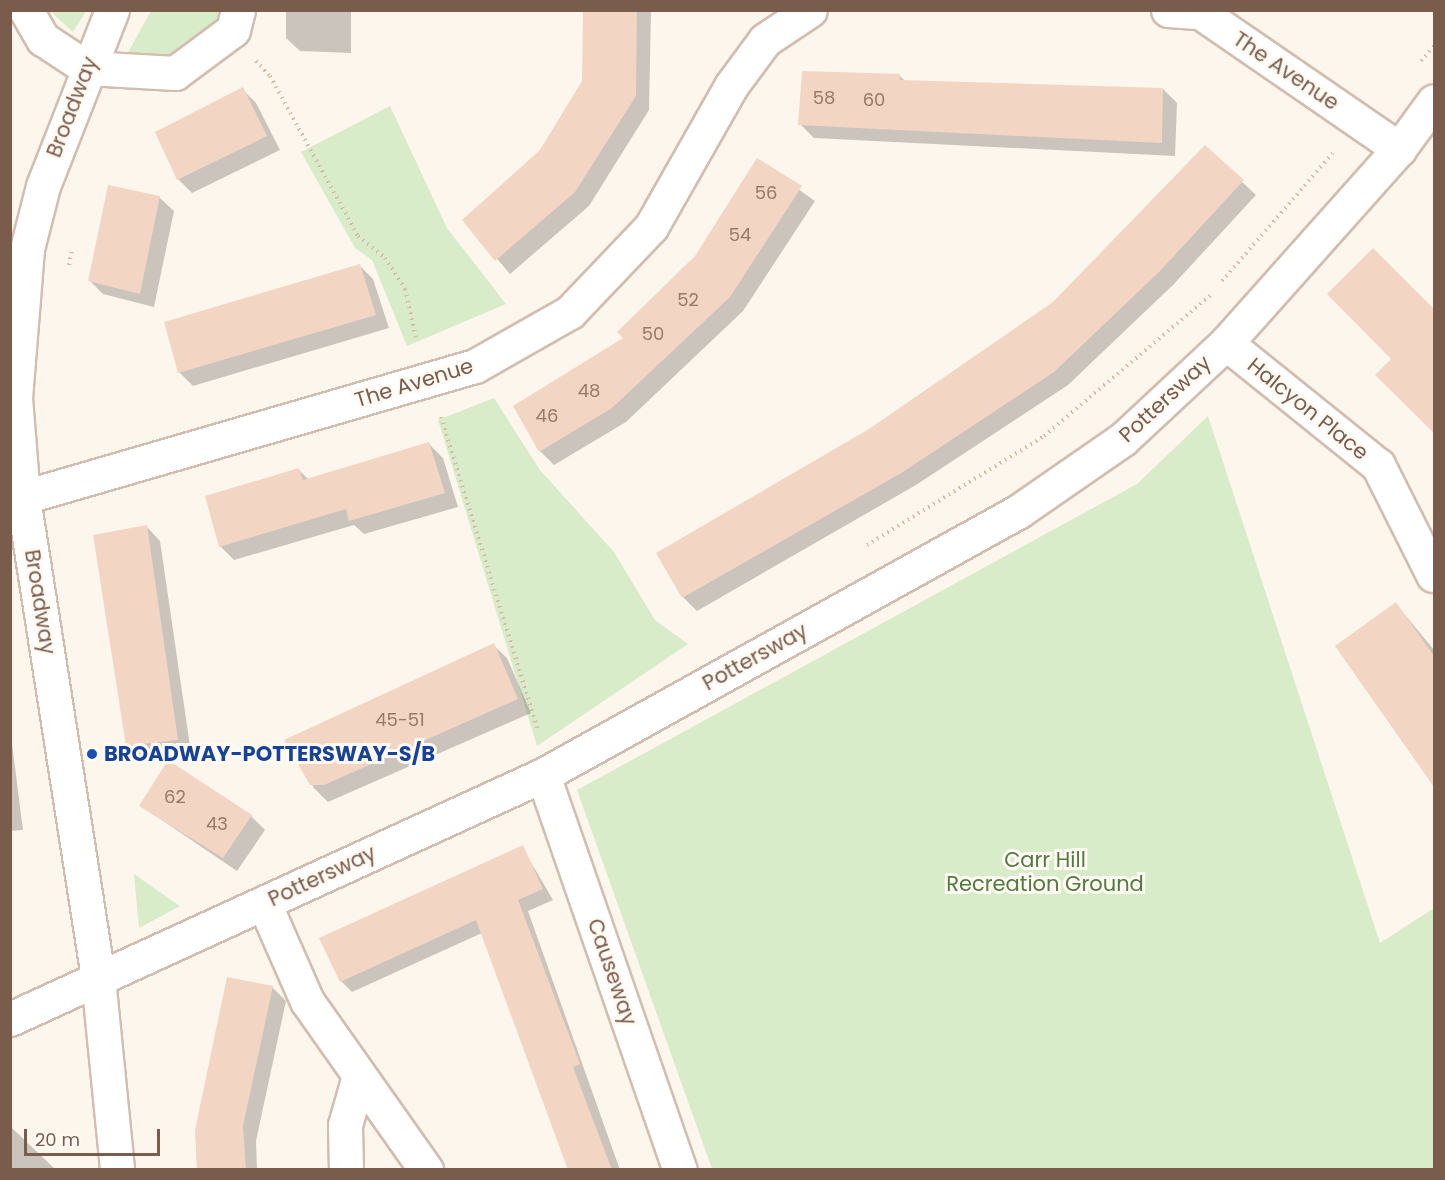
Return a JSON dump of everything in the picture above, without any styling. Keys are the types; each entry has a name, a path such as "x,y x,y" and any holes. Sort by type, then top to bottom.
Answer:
{"street":[{"path":"27,10 43,39 87,68 175,73 235,20"},
{"name":"Broadway","path":"112,10 87,68 43,186 27,249 15,398 17,500 98,978 117,1170"},
{"name":"The Avenue","path":"17,500 475,366 570,312 651,226 731,86 765,40 810,10"},
{"name":"The Avenue","path":"1168,10 1200,12 1399,149"},
{"name":"Pottersway","path":"10,1019 543,774 1019,511 1123,439 1226,343 1399,149 1434,101"},
{"name":"Halcyon Place","path":"1226,343 1378,465 1433,575"},
{"name":"Causeway","path":"543,774 680,1170"},
{"path":"264,903 307,1001 426,1170"},
{"path":"346,1170 345,1125 359,1076"}],"path":[{"path":"235,20 270,76 358,236 385,258 405,289 429,379 539,735"},
{"path":"1416,66 1434,46"},
{"path":"860,549 1044,436 1210,295 1359,121"},
{"path":"68,277 73,241"}],"green space":[{"path":"50,10 86,11 73,32"},
{"path":"151,11 228,11 182,57 122,63"},
{"path":"390,106 447,228 506,304 407,346 372,260 355,248 301,152"},
{"path":"494,398 540,470 614,552 655,620 688,644 537,746 438,420"},
{"name":"Carr Hill Recreation Ground","path":"1208,416 1380,943 1434,908 1434,1169 712,1169 577,790 1137,484"},
{"path":"134,874 180,906 139,928"}],"building":[{"path":"583,10 637,10 636,96 575,192 495,261 462,220 540,150 582,81"},
{"path":"802,71 900,74 900,80 1163,88 1162,143 798,125"},
{"path":"243,87 267,136 177,180 155,132"},
{"path":"1205,145 1244,180 1160,271 1054,372 903,472 682,598 656,553 869,429 1053,302"},
{"path":"757,158 802,186 730,297 612,408 539,452 513,406 623,338 617,332 695,256"},
{"path":"108,185 160,196 140,294 88,281"},
{"path":"1373,248 1434,309 1434,433 1375,375 1391,359 1327,294"},
{"path":"360,264 376,315 178,373 164,322"},
{"path":"429,442 445,493 349,521 346,509 219,547 205,496 299,468 303,480"},
{"path":"147,525 178,740 126,746 93,535"},
{"path":"1396,602 1434,656 1434,787 1335,646"},
{"path":"494,643 518,699 324,785 310,785 284,740"},
{"path":"168,760 252,815 223,858 139,806"},
{"path":"523,845 543,889 518,900 580,1064 573,1067 612,1170 568,1170 476,920 340,982 319,938"},
{"path":"227,977 273,986 243,1126 246,1170 197,1170 195,1130"}],"place":[{"name":"BROADWAY-POTTERSWAY-S/B","path":"92,754"}]}
